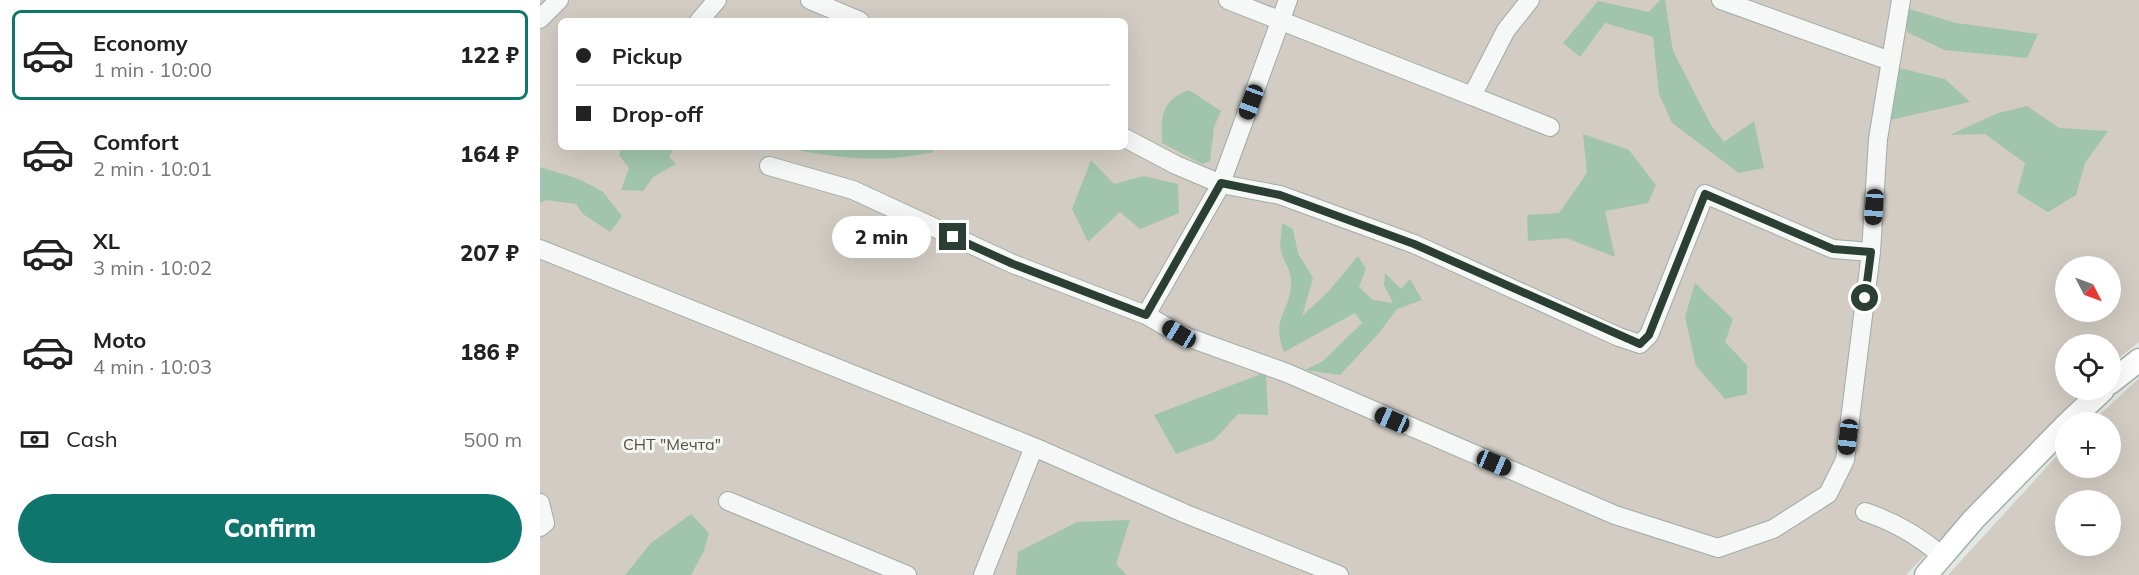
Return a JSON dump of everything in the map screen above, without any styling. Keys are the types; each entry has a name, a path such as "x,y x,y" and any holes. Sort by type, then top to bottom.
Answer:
{"main road":[{"path":"2121,374 2139,360"},
{"path":"2080,412 2092,400"},
{"path":"1926,575 2012,478 2055,436"}],"street":[{"path":"540,19 559,0"},
{"path":"702,18 717,0"},
{"path":"810,0 853,18"},
{"path":"1228,0 1550,127"},
{"path":"1146,315 1221,183 1288,0"},
{"path":"1472,96 1506,30 1530,0"},
{"path":"1721,0 1890,61"},
{"path":"769,166 854,190 1013,264 1146,315 1179,334 1287,373 1615,515 1718,548 1773,529 1828,494 1845,460 1871,252 1878,139 1901,0"},
{"path":"1128,140 1176,165 1221,183 1280,195 1414,244 1640,344 1649,335 1705,194 1833,249 1871,252"},
{"path":"540,249 1034,447 1186,514 1339,575"},
{"path":"983,575 1034,447"},
{"path":"728,501 907,575"},
{"path":"540,503 545,523 540,527"},
{"path":"1865,512 1893,522 1921,538 1942,556"}],"green space":[{"name":"СНТ \"Мечта\"","path":"540,0 2139,0 2139,342 2121,356 2121,334 2055,334 2055,400 2074,400 2063,412 2055,412 2055,420 1906,575 540,575"},
{"path":"2139,378 2139,575 1948,575 2055,458 2055,478 2121,478 2121,412 2103,412 2116,400 2121,400 2121,395"}],"shaded area":[{"path":"1660,0 1665,0 1673,51 1711,125 1724,142 1754,121 1764,168 1739,173 1672,123 1659,94 1653,37 1605,23 1580,57 1563,43 1598,1 1649,12"},
{"path":"1906,8 1956,23 2038,34 2027,58 1944,50 1907,32"},
{"path":"1899,68 1945,79 1970,102 1890,120"},
{"path":"1189,90 1221,111 1214,127 1210,161 1202,164 1162,143 1163,117 1168,104"},
{"path":"2027,106 2059,128 2108,131 2085,163 2076,195 2048,212 2017,193 2025,163 1985,134 1950,135 1998,113"},
{"path":"1583,134 1629,150 1656,185 1648,203 1605,211 1615,257 1566,238 1528,241 1527,215 1559,213 1587,173"},
{"path":"621,150 673,150 669,157 676,164 653,177 643,191 621,190 629,168 619,155"},
{"path":"797,150 932,150 934,152 880,159"},
{"path":"1091,160 1114,184 1144,176 1178,184 1179,213 1140,229 1120,212 1088,242 1072,209"},
{"path":"540,167 579,179 603,192 622,216 610,232 583,214 576,204 546,200 540,203"},
{"path":"1282,223 1293,229 1298,253 1313,278 1302,316 1328,292 1358,256 1366,269 1359,287 1373,300 1393,303 1384,285 1385,273 1401,289 1410,279 1422,300 1397,309 1379,333 1340,375 1305,370 1323,361 1362,323 1355,313 1284,352 1279,331 1290,293 1291,278 1280,248"},
{"path":"1695,283 1733,319 1725,342 1747,365 1747,394 1725,399 1696,366 1685,317"},
{"path":"1266,372 1268,415 1238,414 1214,440 1176,454 1154,415"},
{"path":"691,514 709,533 704,551 691,575 625,575 651,543"},
{"path":"1130,520 1116,564 1127,575 1016,575 1018,552 1077,522"}],"route":[{"path":"953,237 1013,264 1146,315 1221,183 1280,195 1414,244 1619,337 1640,344 1649,335 1705,194 1767,218 1833,249 1871,252 1865,298"}]}
